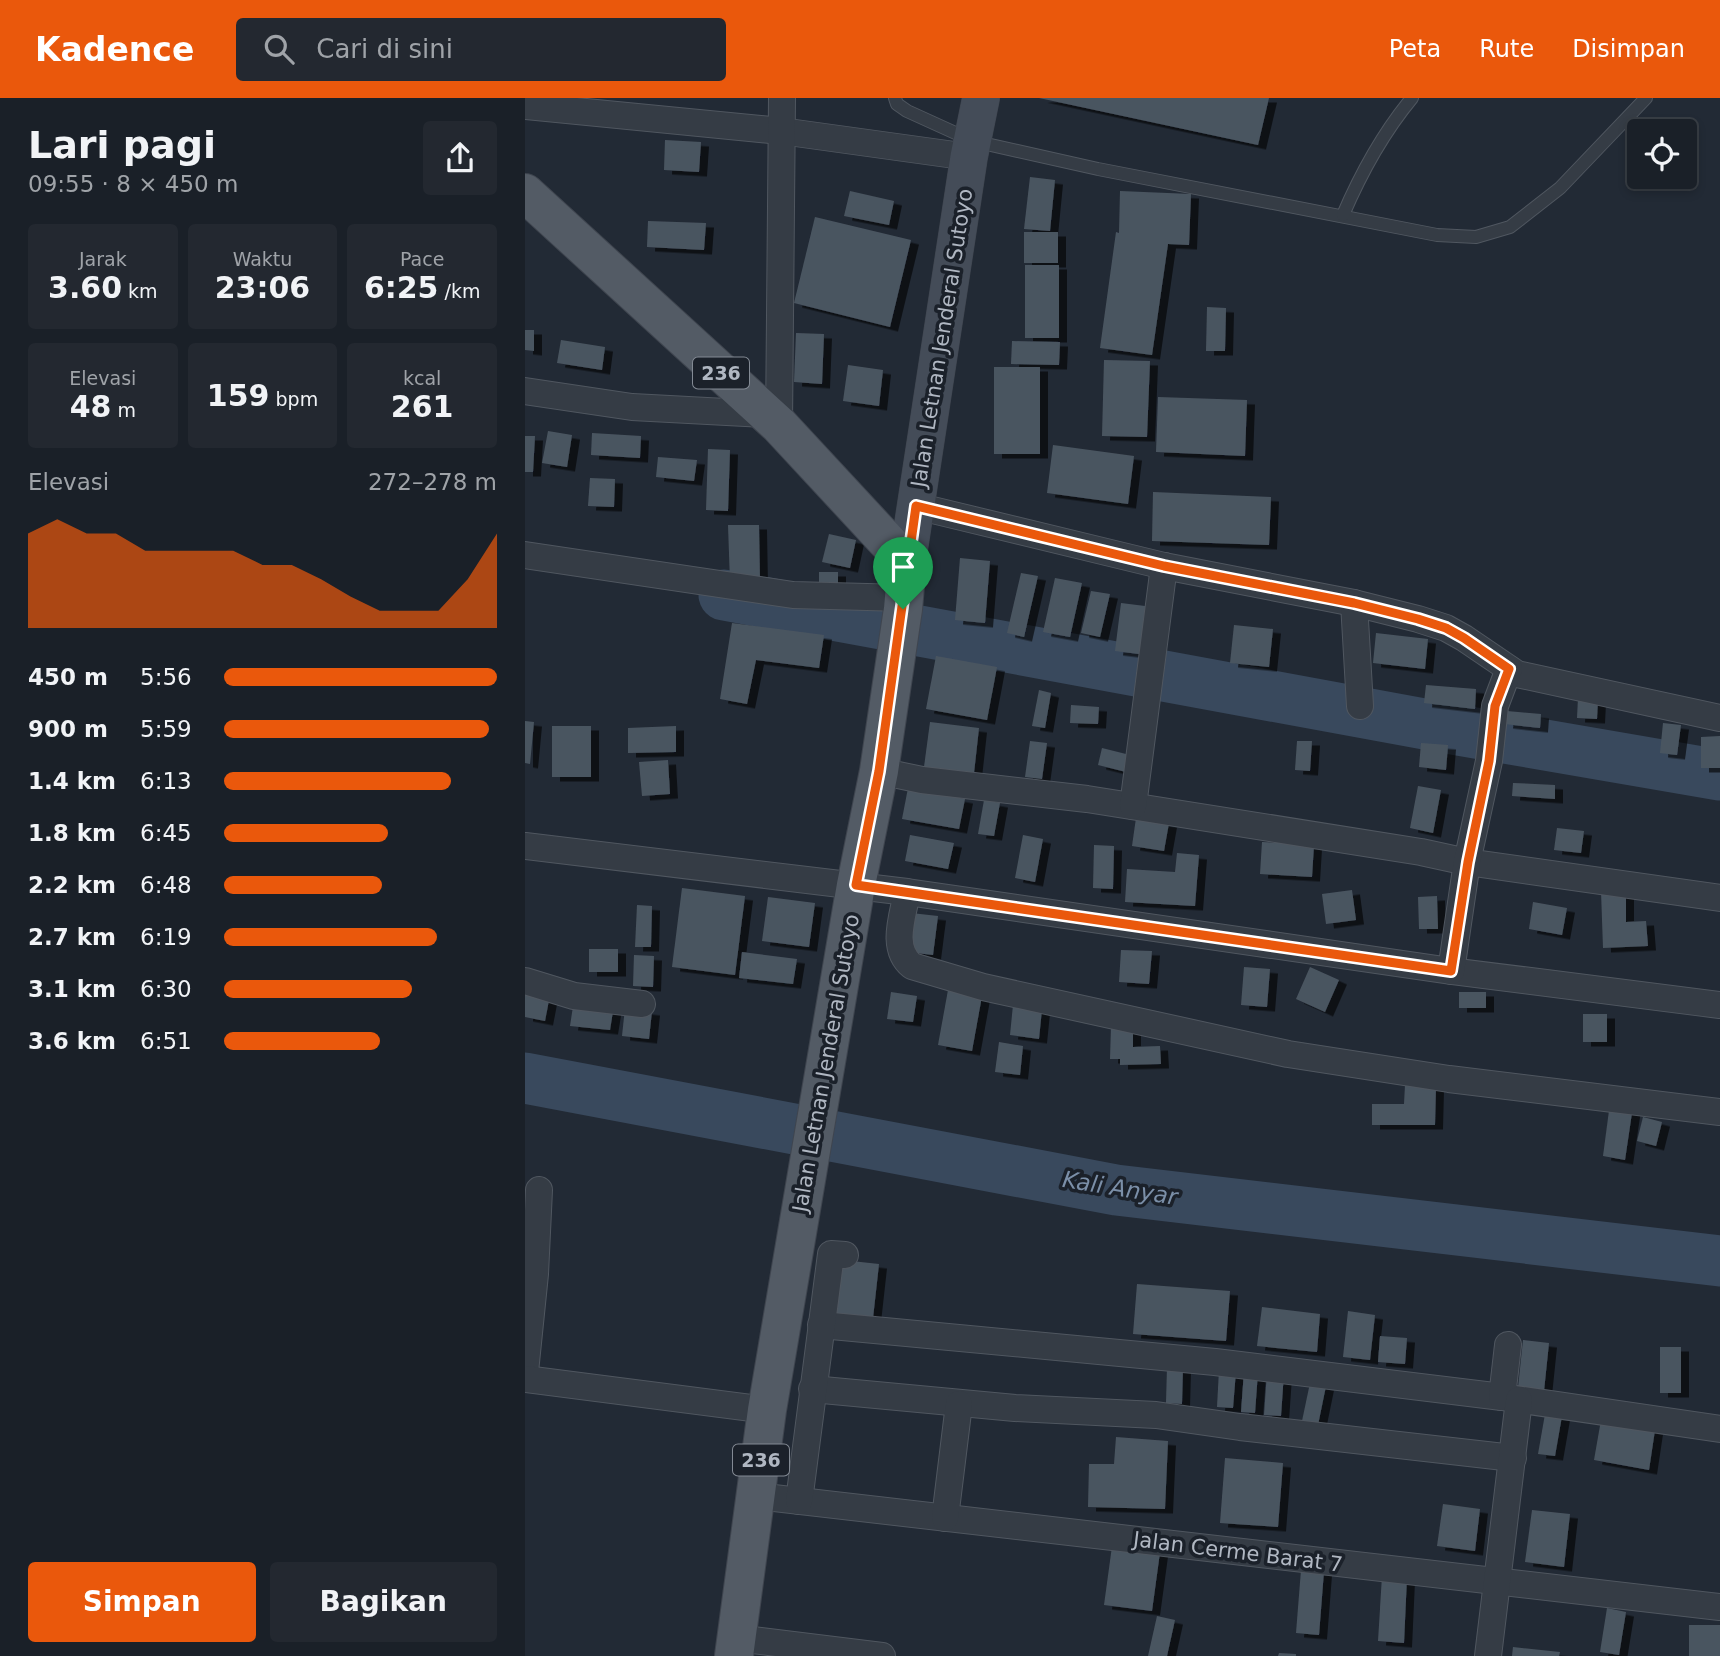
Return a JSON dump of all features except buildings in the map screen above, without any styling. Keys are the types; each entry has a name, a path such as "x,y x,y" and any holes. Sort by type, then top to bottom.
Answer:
{"main road":[{"name":"Jalan Letnan Jenderal Sutoyo","path":"735,1647 767,1410 856,885 879,771 916,506 981,98"},
{"name":"236","path":"525,192 772,420 905,590"}],"street":[{"path":"525,391 632,407 772,420 782,98"},
{"path":"525,106 971,149"},
{"path":"916,506 1164,566 1354,603 1446,628 1509,669 1532,679 1720,718"},
{"path":"525,555 793,595 905,590"},
{"path":"1133,806 1164,566"},
{"path":"1354,603 1360,706"},
{"path":"1451,971 1468,862 1489,761 1493,721 1499,691 1509,669"},
{"path":"879,771 922,780 1133,806 1468,862 1720,898"},
{"path":"525,846 856,885 1451,971 1720,1006"},
{"path":"907,892 900,939 900,950 905,960 912,966 983,987 1288,1054 1449,1079 1720,1112"},
{"path":"525,981 574,996 642,1004"},
{"path":"525,1372 535,1274 538,1190"},
{"path":"799,1501 831,1254 845,1255"},
{"path":"821,1325 1215,1362 1511,1398 1720,1429"},
{"path":"1487,1656 1513,1458 1508,1345"},
{"path":"525,1379 767,1410"},
{"path":"812,1389 959,1404 1156,1415 1513,1458"},
{"path":"945,1518 959,1404"},
{"name":"Jalan Cerme Barat 7","path":"756,1496 1720,1607"},
{"path":"735,1647 882,1656"}],"lane":[{"path":"894,98 897,104 907,111 971,149 1133,176 1450,236 1476,237 1510,227 1560,188 1646,98"},
{"path":"1343,215 1356,183 1386,133 1412,98"}],"waterway":[{"path":"724,595 1446,728 1720,775"},
{"name":"Kali Anyar","path":"525,1078 1116,1190 1720,1261"}],"route":[{"path":"916,506 1209,576 1354,603 1418,619 1446,628 1464,638 1509,669 1495,706 1489,761 1468,862 1451,971 856,885 879,771 903,609 916,506"}]}
